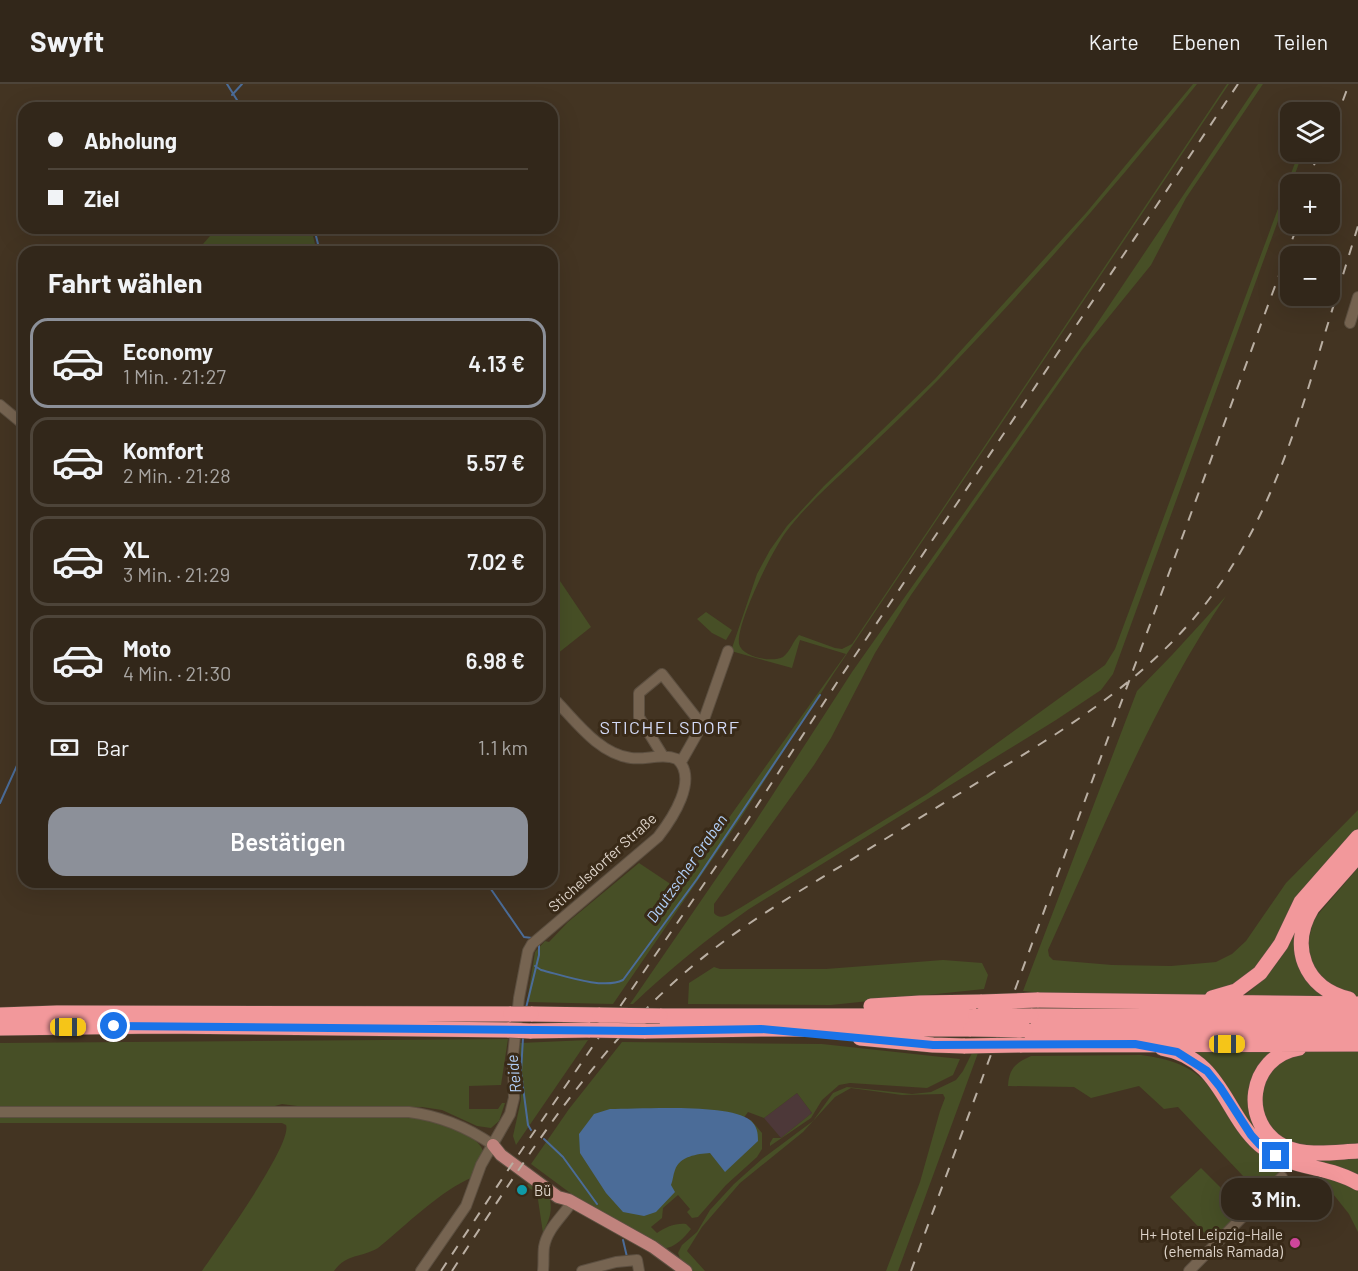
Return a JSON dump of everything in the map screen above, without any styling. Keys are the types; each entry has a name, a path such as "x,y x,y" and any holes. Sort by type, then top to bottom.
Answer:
{"highway":[{"path":"1174,1003 1226,995 1253,980 1268,964 1281,944 1301,902 1358,837"},
{"path":"1358,856 1312,908 1303,926 1301,942 1305,962 1315,980 1333,994 1358,1002"},
{"path":"0,1028 160,1026 530,1031 761,1029 976,1016 1037,1000 1174,1003 1358,1002"},
{"path":"0,1015 57,1012 976,1016 1025,1031 1135,1044 1177,1052 1207,1071 1220,1087 1245,1128 1268,1151 1285,1160 1341,1174 1358,1183"},
{"path":"761,1029 965,1046 1025,1031 1358,1017"},
{"path":"1025,1031 1358,1031"},
{"path":"1135,1044 1358,1044"},
{"path":"1320,1044 1292,1049 1275,1059 1258,1081 1255,1109 1269,1136 1284,1147 1299,1152 1358,1151"}],"main road":[{"path":"493,1145 506,1149 562,1191 571,1201 653,1247 686,1271"}],"street":[{"path":"1350,323 1358,297"},
{"path":"0,405 18,420"},
{"path":"558,703 596,742 615,754 633,759 673,757 681,762 702,725 728,651"},
{"path":"663,756 639,717 639,693 662,674 702,725"},
{"name":"Stichelsdorfer Straße","path":"493,1145 507,1122 513,1106 515,1091 513,1056 528,951 532,944 658,837 671,820 683,790 685,769 681,762"},
{"path":"0,1112 409,1112 451,1121 493,1145 479,1170 466,1206 421,1271"},
{"path":"1190,1271 1282,1178"},
{"path":"543,1271 544,1244 548,1234 571,1201"},
{"path":"583,1271 637,1260 639,1271"}],"shaded area":[{"path":"797,1093 812,1113 781,1138 764,1118"}],"green space":[{"path":"1193,84 1197,84 1040,271 930,388 811,503 780,541 756,587 743,620 739,644 741,649 758,658 778,659 785,655 799,635 835,648 842,649 852,644 1229,84 834,673 740,819 613,1004 527,1002 535,952 545,941 549,942 568,922 639,863 678,889 846,654 800,640 792,668 731,651 757,574 787,526 824,486 935,379 1086,213"},
{"path":"1258,84 1263,84 1186,198 1151,265 1082,350 911,595 875,653 831,738 714,904 714,913 720,917 730,914 927,794 1105,665 1115,649 1280,203 1280,215 1113,674 1101,690 1056,720 749,909 690,954 633,1004 630,1004 755,822 852,672 1090,334"},
{"path":"1295,162 1299,162 1295,174 1291,174"},
{"path":"212,234 312,234 316,246 201,246"},
{"path":"560,581 591,627 558,653 558,582"},
{"path":"1226,596 1199,638 1152,724 1048,950 1049,956 1053,960 1112,965 1171,966 1216,962 1232,954 1246,941 1286,883 1358,810 1358,833 1259,971 1209,996 1051,994 1023,991 1137,691"},
{"path":"706,612 732,630 726,640 712,633 697,619"},
{"path":"1358,845 1358,852 1298,941 1332,997 1241,999 1274,967 1282,956 1297,919"},
{"path":"1358,868 1358,997 1349,996 1312,972 1308,943 1314,919"},
{"path":"943,960 982,963 988,975 984,989 831,1005 688,1004 689,983 714,967 720,969 826,969"},
{"path":"508,1039 501,1085 469,1086 469,1109 498,1109 502,1103 505,1103 499,1121 491,1128 477,1126 442,1110 422,1107 282,1104 275,1106 0,1106 0,1043"},
{"path":"588,1040 516,1145 513,1136 521,1100 520,1043"},
{"path":"622,1042 822,1044 960,1059 953,1075 927,1088 850,1083 839,1085 822,1100 811,1118 770,1146 773,1138 781,1138 812,1113 797,1093 764,1118 748,1112 743,1119 610,1111 672,1177 676,1165 683,1157 751,1120 762,1133 762,1149 757,1157 726,1185 698,1217 692,1218 687,1212 690,1209 678,1195 663,1208 662,1218 651,1227 657,1233 678,1224 686,1224 691,1229 674,1245 661,1248 581,1201 531,1164 569,1109"},
{"path":"1176,1048 1280,1048 1253,1088 1273,1143 1358,1155 1358,1179 1273,1150"},
{"path":"1358,1050 1358,1146 1305,1148 1277,1138 1258,1106 1273,1065 1302,1051"},
{"path":"972,1053 978,1053 898,1271 886,1271 920,1182 945,1098 943,1094 902,1095 851,1088 835,1097 803,1132 740,1183 702,1227 687,1251 705,1271 692,1271 681,1261 678,1253 682,1245 697,1232 710,1210 762,1159 813,1121 833,1093 847,1087 912,1094 931,1092 956,1080"},
{"path":"1141,1055 1176,1063 1193,1071 1212,1089 1243,1134 1280,1175 1260,1194 1178,1107 1164,1109 1139,1086 1091,1098 1074,1087 1008,1086 1014,1067 1031,1056"},
{"path":"0,1116 413,1117 463,1132 479,1144 483,1151 473,1177 448,1190 378,1248 349,1258 334,1271 202,1271 266,1174 285,1136 286,1125 282,1123 0,1123"},
{"path":"1201,1168 1243,1210 1212,1241 1170,1197"},
{"path":"1314,1170 1358,1187 1358,1232 1349,1214"},
{"path":"532,1181 549,1194 550,1214 543,1233 537,1193 526,1186"}],"water":[{"path":"683,1108 723,1111 750,1120 757,1129 758,1141 725,1172 710,1153 685,1159 677,1165 674,1172 671,1185 675,1192 656,1212 644,1216 623,1212 606,1193 580,1153 579,1134 594,1114 610,1109"}],"waterway":[{"name":"Reide","path":"227,84 238,102"},
{"path":"232,95 242,84"},
{"name":"Reide","path":"316,234 318,246"},
{"name":"Dautzscher Graben","path":"535,966 541,970 594,983 615,983 623,980 697,879 820,695"},
{"path":"0,803 18,763"},
{"name":"Reide","path":"490,888 524,937 532,938"},
{"name":"Reide","path":"526,1008 539,955 539,945"},
{"name":"Reide","path":"523,1038 521,1072 528,1125 531,1130"},
{"name":"Reide","path":"544,1139 563,1157 597,1204"},
{"name":"Reide","path":"623,1240 627,1257"}],"railway":[{"path":"441,1271 745,824 836,684 1238,84"},
{"path":"1340,108 1349,84"},
{"path":"1311,174 1315,162"},
{"path":"452,1271 540,1138 571,1096 639,1016 677,979 719,945 797,892 1082,717 1137,674 1188,625 1210,598 1248,539 1277,476 1301,410 1358,226"},
{"path":"911,1271 1294,234"}],"place":[{"name":"Bü","path":"522,1190"},
{"name":"H+ Hotel Leipzig-Halle (ehemals Ramada)","path":"1295,1243"}],"district":[{"name":"STICHELSDORF","path":"670,727"}],"route":[{"path":"114,1026 530,1031 761,1029 933,1045 1135,1044 1177,1052 1207,1071 1220,1087 1245,1128 1260,1145 1276,1156"}]}
